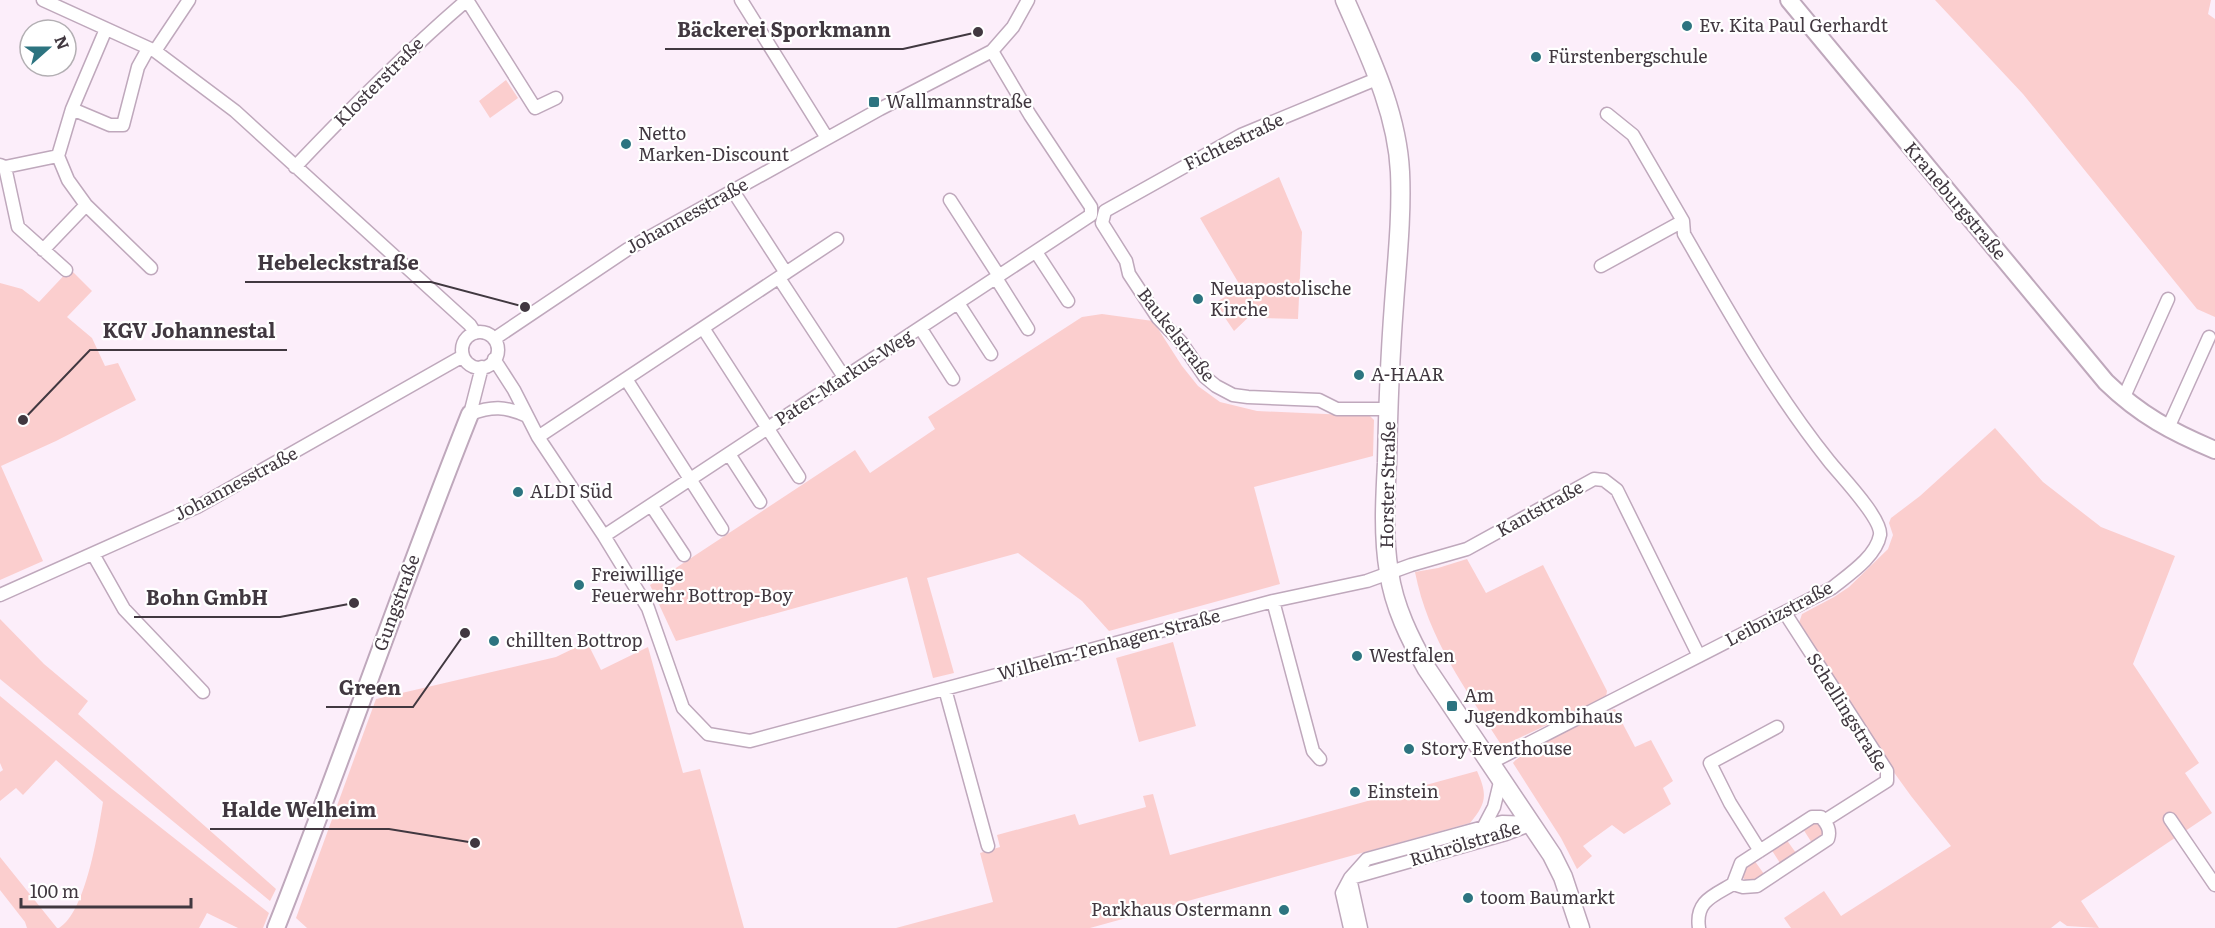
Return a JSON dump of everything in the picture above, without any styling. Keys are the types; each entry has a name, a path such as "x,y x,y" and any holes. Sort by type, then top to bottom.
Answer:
{"main road":[{"name":"Horster Straße","path":"1345,0 1379,78 1392,118 1400,171 1399,244 1389,409 1386,518 1389,573 1396,603 1413,644 1552,855 1563,877 1580,928"}],"street":[{"path":"43,0 151,50 235,111 470,324 475,333"},
{"path":"72,110 110,125 123,125 138,67 189,0"},
{"name":"Klosterstraße","path":"295,167 429,32 467,0 535,108 556,98"},
{"path":"741,0 827,138"},
{"name":"Johannesstraße","path":"494,339 614,258 827,138 992,51 1012,27 1028,0"},
{"name":"Kraneburgstraße","path":"1789,0 2106,382 2123,399 2150,419 2215,450"},
{"path":"106,29 72,110 58,156 68,180 86,205 151,268"},
{"name":"Pater-Markus-Weg","path":"604,536 1089,218 1092,211 1030,116 992,51"},
{"name":"Fichtestraße","path":"1102,223 1105,211 1241,135 1379,78"},
{"name":"Leibnizstraße","path":"1490,763 1832,588 1853,571 1875,548 1880,533 1876,520 1827,459 1749,348 1684,234 1683,221 1633,135 1607,114"},
{"path":"58,156 2,166 18,227 66,270"},
{"path":"734,191 844,377"},
{"path":"950,200 1028,329"},
{"path":"43,250 86,205"},
{"path":"1601,266 1683,221"},
{"name":"Baukelstraße","path":"1102,223 1126,261 1129,274 1158,318 1181,342 1216,386 1233,395 1319,400 1337,409 1389,409"},
{"path":"538,437 837,239"},
{"path":"1036,252 1068,301"},
{"path":"2123,399 2168,299"},
{"path":"958,303 991,354"},
{"path":"703,328 768,428"},
{"name":"Pater-Markus-Weg","path":"921,329 953,378"},
{"path":"484,332 494,339 497,347 495,359 489,364 482,367 469,364 463,356 464,342 475,333 484,332"},
{"path":"2168,428 2209,337"},
{"name":"Johannesstraße","path":"0,595 197,507 463,356"},
{"name":"Wilhelm-Tenhagen-Straße","path":"495,359 538,437 604,536 648,608 682,708 708,734 750,741 1273,601 1367,581 1389,573"},
{"name":"Gungstraße","path":"276,928 364,697 410,565 470,414 482,367"},
{"path":"626,379 722,529"},
{"path":"470,414 495,407 516,410 527,416"},
{"name":"Pater-Markus-Weg","path":"768,428 799,477"},
{"path":"729,454 760,502"},
{"name":"Kantstraße","path":"1389,573 1411,564 1467,549 1585,483 1594,479 1604,480 1613,485 1620,496 1699,656"},
{"path":"651,505 684,555"},
{"path":"93,554 124,609 204,692"},
{"path":"1273,601 1313,751 1320,759"},
{"name":"Schellingstraße","path":"1785,613 1887,771 1887,781 1824,821"},
{"path":"945,689 988,846"},
{"path":"1760,851 1730,803 1710,763 1777,727"},
{"name":"Ruhrölstraße","path":"1483,828 1494,807 1501,778"},
{"path":"1699,928 1697,919 1700,906 1732,884 1741,863 1812,817 1821,817 1824,821 1830,833 1828,839 1757,886 1743,887 1732,884"},
{"path":"2170,819 2215,885"},
{"name":"Ruhrölstraße","path":"1350,878 1367,859 1502,822 1532,824"},
{"name":"Ruhrölstraße","path":"1350,878 1506,834 1532,824"},
{"path":"1350,878 1341,893 1350,928"},
{"path":"1350,878 1361,928"}],"shaded area":[{"path":"1935,0 2211,0 2208,14 2215,19 2215,317 2197,309 2023,94"},
{"path":"506,80 518,98 490,118 479,101"},
{"path":"1279,177 1302,232 1298,319 1259,318 1255,311 1234,331 1215,303 1241,287 1200,218"},
{"path":"70,269 92,291 67,317 92,338 105,366 118,363 136,400 1,466 43,561 0,580 0,283 22,289 39,302"},
{"path":"1102,314 1153,321 1198,386 1220,402 1257,411 1370,416 1374,420 1373,456 1254,487 1280,584 1109,631 1082,601 1018,553 927,578 954,673 933,678 907,577 676,641 650,585 855,450 870,473 935,429 928,417 1082,317"},
{"path":"1995,428 2043,482 2101,527 2175,556 2133,664 2199,763 2185,773 2212,813 2081,901 2099,928 2067,926 2060,921 2051,928 1791,928 1784,918 1824,891 1841,916 1951,846 1867,735 1799,623 1802,614 1849,587 1888,549 1893,535 1889,523 1891,518 1920,496"},
{"path":"1467,559 1486,593 1543,565 1607,691 1606,697 1502,746 1462,684 1439,641 1421,596 1415,572"},
{"path":"0,619 44,664 88,701 78,714 276,889 270,901 0,679"},
{"path":"587,642 601,670 648,647 683,773 700,769 744,928 307,928 296,918 376,699 556,657"},
{"path":"1173,642 1196,726 1139,742 1116,658"},
{"path":"0,696 112,789 269,913 263,928 238,928 207,913 199,928 59,928 77,906 83,889 94,851 103,802 56,760 23,795 16,788 0,801 0,772 3,770 0,763"},
{"path":"1615,709 1635,747 1651,740 1673,781 1663,788 1671,804 1624,834 1612,825 1583,846 1592,856 1577,869 1561,838 1513,763 1561,733"},
{"path":"1477,771 1483,787 1484,799 1470,823 1090,928 896,928 993,902 980,853 1000,847 997,835 1075,814 1079,825 1146,807 1143,796 1153,794 1170,855"},
{"path":"1820,822 1825,834 1812,843 1803,829 1809,823"},
{"path":"1786,839 1796,853 1780,863 1771,849"},
{"path":"0,857 57,928 27,928 25,922 0,890"},
{"path":"1754,860 1764,874 1755,881 1749,882 1741,874 1743,866"}],"place":[{"name":"Ev. Kita Paul Gerhardt","path":"1687,26"},
{"name":"Bäckerei Sporkmann","path":"978,32"},
{"name":"Fürstenbergschule","path":"1536,57"},
{"name":"Wallmannstraße","path":"874,102"},
{"name":"Netto Marken-Discount","path":"626,144"},
{"name":"Neuapostolische Kirche","path":"1198,299"},
{"name":"Hebeleckstraße","path":"525,307"},
{"name":"A-HAAR","path":"1359,375"},
{"name":"KGV Johannestal","path":"23,420"},
{"name":"ALDI Süd","path":"518,492"},
{"name":"Freiwillige Feuerwehr Bottrop-Boy","path":"579,585"},
{"name":"Bohn GmbH","path":"354,603"},
{"name":"Green","path":"465,633"},
{"name":"chillten Bottrop","path":"494,641"},
{"name":"Westfalen","path":"1357,656"},
{"name":"Am Jugendkombihaus","path":"1452,706"},
{"name":"Story Eventhouse","path":"1409,749"},
{"name":"Einstein","path":"1355,792"},
{"name":"Halde Welheim","path":"475,843"},
{"name":"toom Baumarkt","path":"1468,898"},
{"name":"Parkhaus Ostermann","path":"1284,910"}]}
